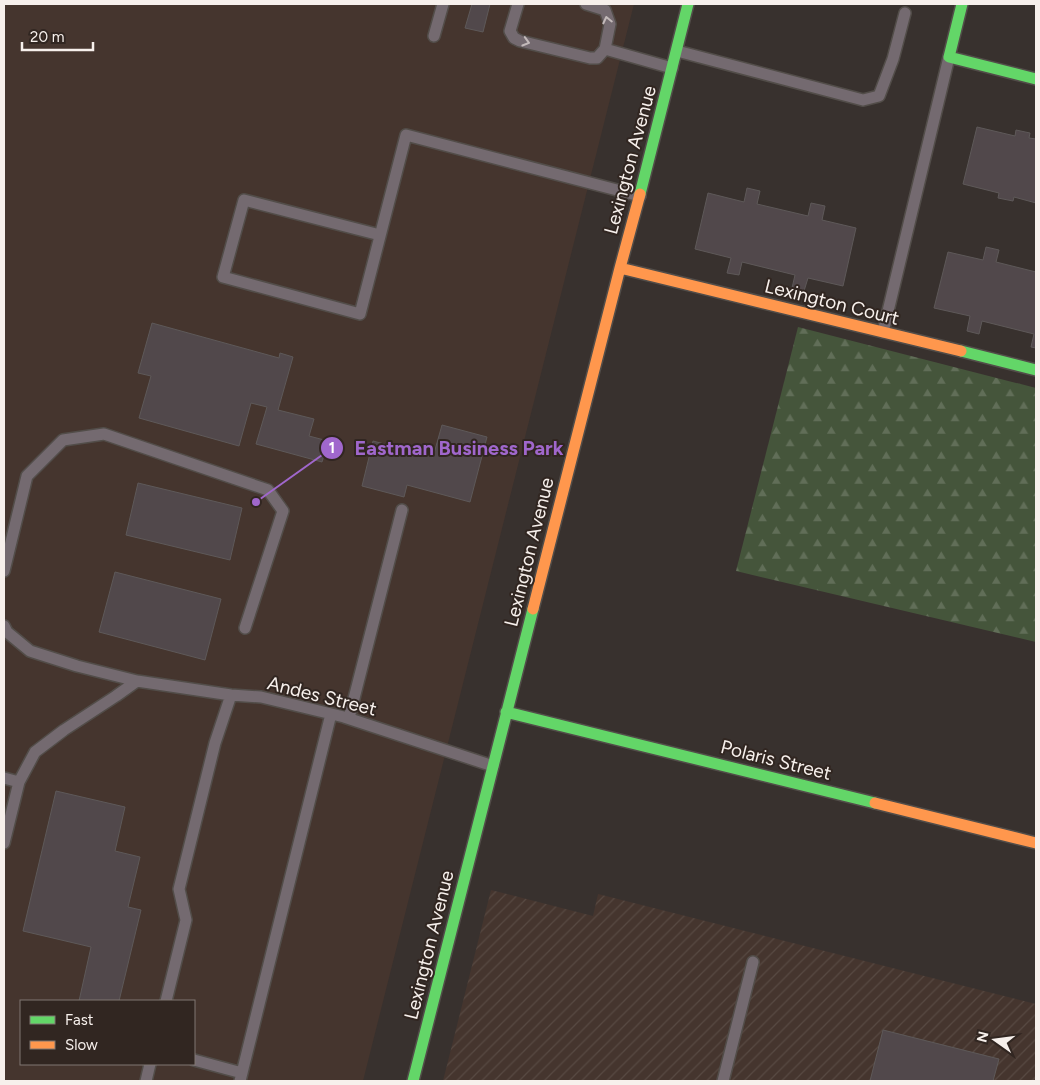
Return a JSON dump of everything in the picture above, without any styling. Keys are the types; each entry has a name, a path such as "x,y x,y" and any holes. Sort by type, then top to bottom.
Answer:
{"street":[{"name":"Lexington Avenue","path":"413,1081 688,4"},
{"path":"962,4 949,57 1036,78"},
{"name":"Lexington Court","path":"620,268 1036,370"},
{"name":"Polaris Street","path":"506,712 1036,843"}],"lane":[{"path":"434,36 443,4"},
{"path":"518,4 510,31 514,38 590,58 597,58 605,49 610,24 605,10 586,4"},
{"path":"677,51 862,100 879,96 893,59 905,13"},
{"path":"605,49 672,68"},
{"path":"883,332 949,57"},
{"path":"380,235 244,200 223,277 360,314 406,134 640,196"},
{"path":"4,571 27,476 63,440 104,434 268,490 283,511 245,628"},
{"path":"349,718 402,510"},
{"name":"Andes Street","path":"4,626 7,632 30,651 77,666 137,681 231,695 261,697 349,718 493,766"},
{"path":"4,843 19,782 35,752 137,681"},
{"path":"166,1000 186,920 179,889 215,744 231,695"},
{"path":"195,1060 241,1077 331,714"},
{"path":"4,778 19,782"},
{"path":"723,1081 753,962"},
{"path":"146,1081 150,1065"}],"shaded area":[{"path":"4,4 634,4 363,1081 4,1081"},
{"path":"491,890 593,916 598,894 1036,1004 1036,1081 443,1081"}],"green space":[{"path":"798,327 1036,388 1036,642 736,571"}],"building":[{"path":"472,4 490,4 483,32 465,28"},
{"path":"977,127 1015,136 1016,130 1030,133 1029,138 1036,139 1036,203 1014,197 1013,201 998,198 999,193 963,184"},
{"path":"747,188 760,191 757,204 808,216 811,203 825,206 822,220 856,228 843,286 808,278 804,291 792,288 795,275 742,262 739,275 727,273 731,258 695,249 708,193 744,202"},
{"path":"986,247 999,250 996,262 1036,272 1036,348 1031,347 1034,334 982,321 979,334 967,331 970,316 934,308 948,252 983,260"},
{"path":"152,323 279,358 280,353 293,357 278,410 314,419 309,436 328,441 322,462 256,444 267,407 251,403 239,446 139,418 151,376 138,373"},
{"path":"442,425 487,437 470,502 407,485 404,497 362,486 373,441 433,457"},
{"path":"138,483 242,508 230,560 126,535"},
{"path":"115,572 221,599 205,660 99,632"},
{"path":"56,791 125,807 115,851 140,857 128,907 141,910 119,1000 79,1000 91,947 23,931"},
{"path":"883,1030 999,1059 993,1081 870,1081"}],"traffic: fast":[{"path":"640,194 688,4"},
{"path":"962,4 949,57 1036,79"},
{"path":"961,351 1036,370"},
{"path":"413,1081 533,609"},
{"path":"506,712 875,803"}],"traffic: slow":[{"path":"533,609 640,194"},
{"path":"620,268 961,351"},
{"path":"875,803 1036,843"}],"place":[{"name":"Eastman Business Park","path":"256,502"}]}
